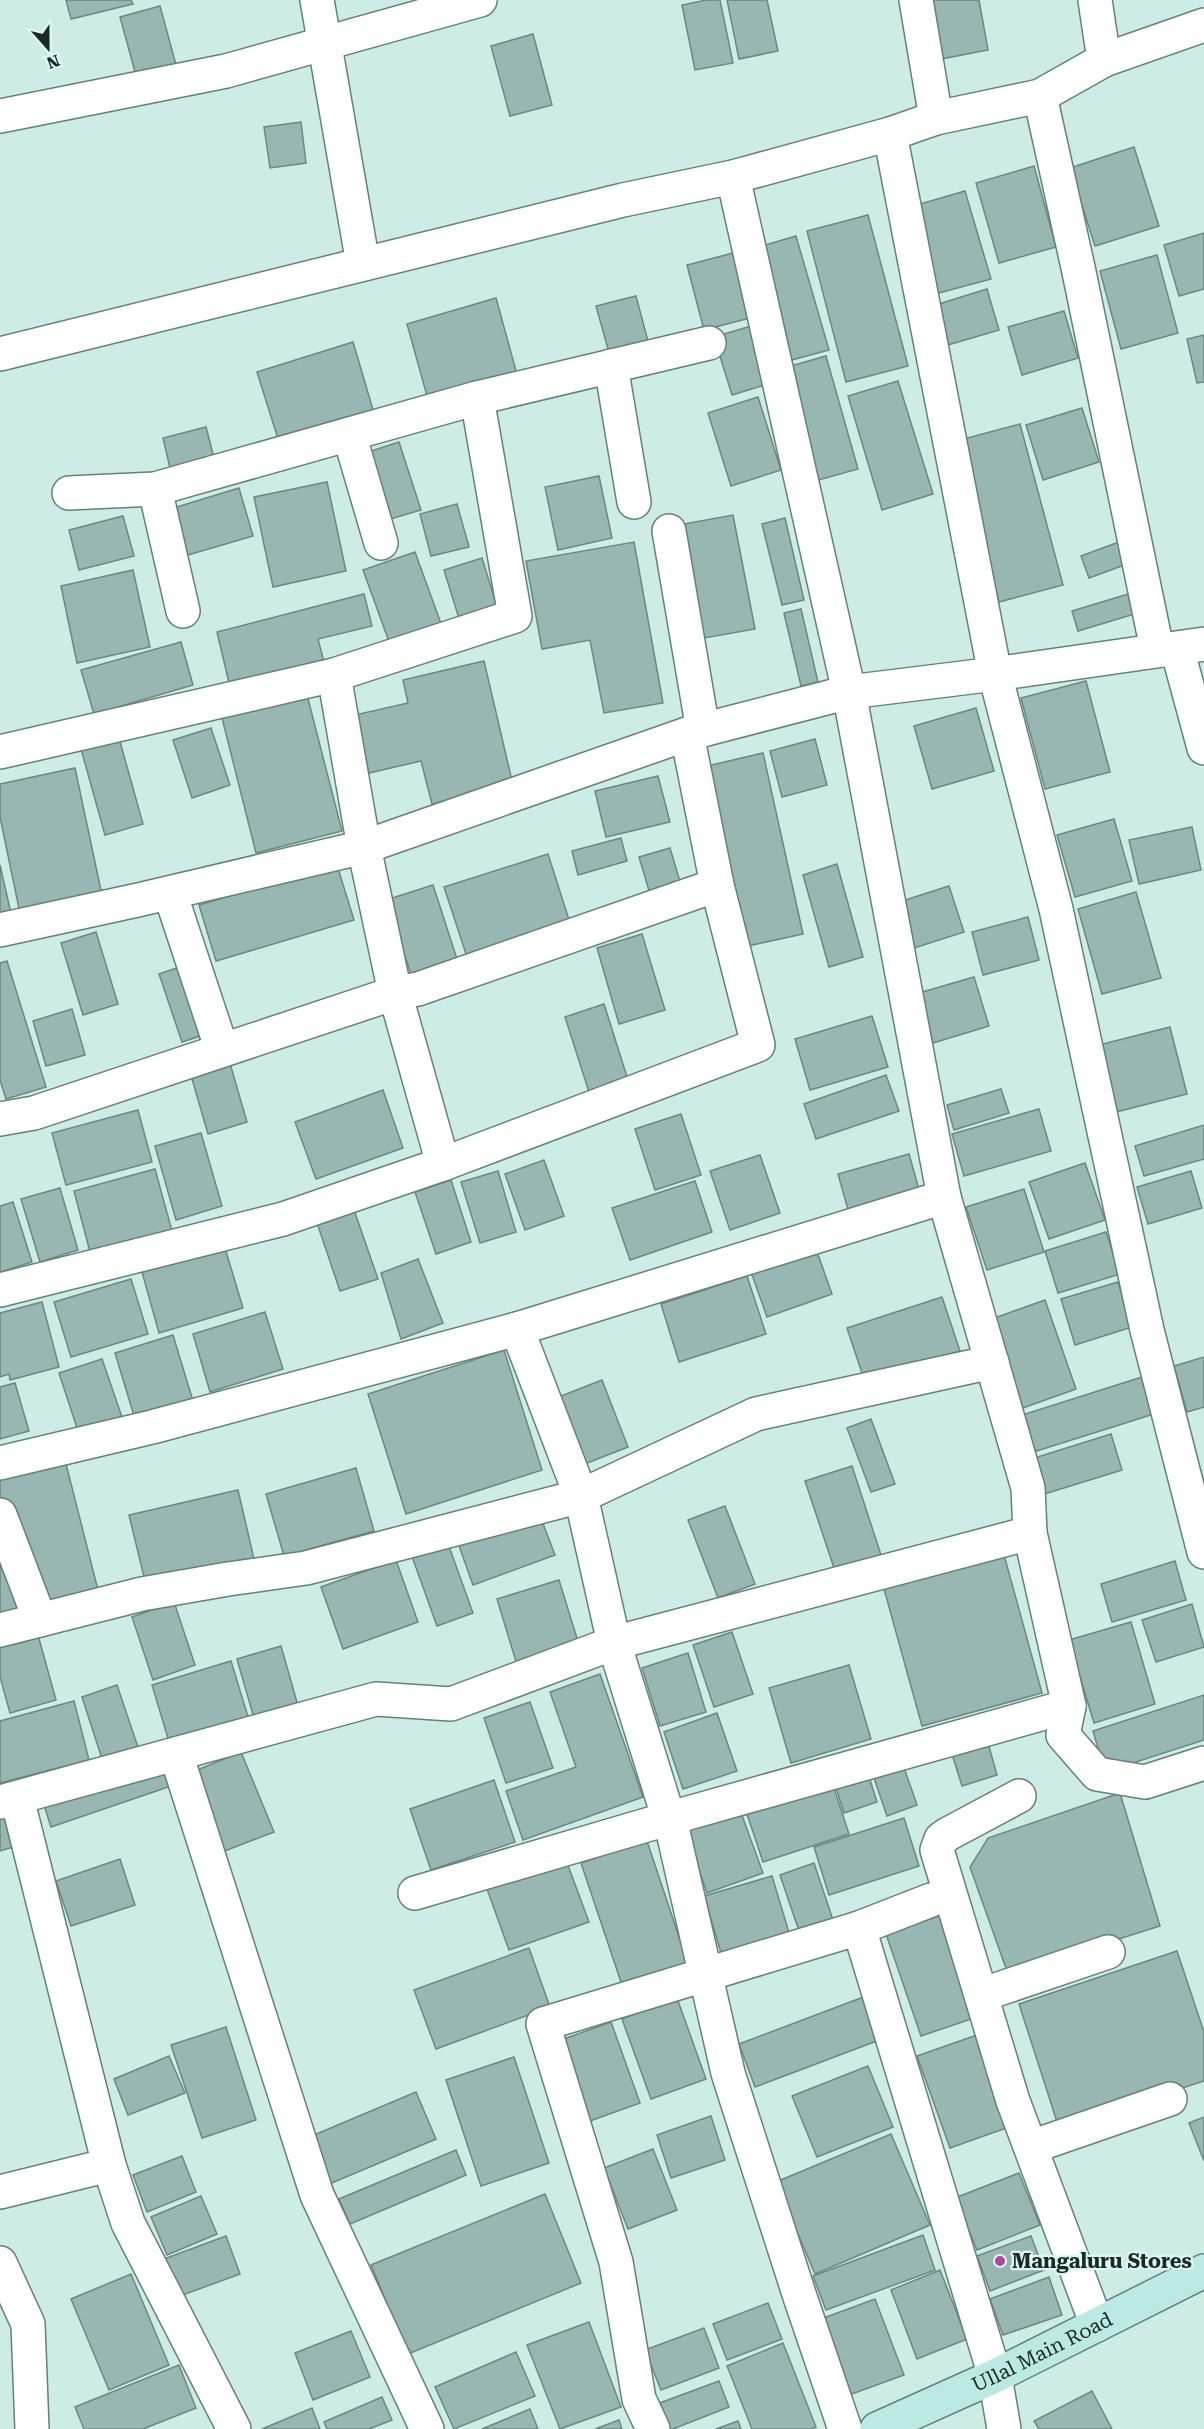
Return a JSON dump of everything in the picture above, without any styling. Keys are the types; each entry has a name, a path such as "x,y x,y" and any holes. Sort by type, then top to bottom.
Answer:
{"main road":[{"name":"Ullal Main Road","path":"877,2429 995,2376 1204,2271"}],"street":[{"path":"317,0 363,264"},
{"path":"0,116 226,71 480,0"},
{"path":"916,0 936,118"},
{"path":"1095,0 1104,60"},
{"path":"0,354 623,200 733,177 890,134 936,118 1040,96 1104,60 1204,25"},
{"path":"1040,96 1157,650"},
{"path":"890,134 995,674 1056,909 1147,1330 1204,1552"},
{"path":"733,177 849,692 944,1197 1028,1488 1030,1533 1069,1706 1063,1735 1097,1774 1145,1782 1204,1763"},
{"path":"69,493 155,489 477,398 709,343"},
{"path":"611,366 634,502"},
{"path":"0,752 334,675 515,616 477,398"},
{"path":"349,434 381,543"},
{"path":"155,489 183,611"},
{"path":"0,1290 283,1218 443,1164 758,1045 717,885 669,531"},
{"path":"0,930 364,847 695,732 849,692 1204,644"},
{"path":"1157,650 1178,652 1204,748"},
{"path":"334,675 364,847 394,993 443,1164"},
{"path":"0,1119 34,1113 394,993 418,989 717,885"},
{"path":"170,893 222,1050"},
{"path":"0,1463 152,1427 517,1329 944,1197"},
{"path":"517,1329 581,1496 614,1643 673,1832 728,2073 845,2429"},
{"path":"0,1630 142,1594 306,1568 581,1496 756,1414 992,1362"},
{"path":"0,1515 40,1620"},
{"path":"234,2429 128,2223 109,2165 8,1800 376,1699 451,1704 614,1643 1030,1533"},
{"path":"415,1893 1069,1706"},
{"path":"176,1754 317,2195 427,2429"},
{"path":"1019,1796 948,1834 938,1844 937,1850 1013,2101 1097,2325"},
{"path":"653,2429 639,2398 616,2262 543,2024 859,1928 931,1900"},
{"path":"859,1928 995,2376 1004,2429"},
{"path":"981,1995 1108,1952"},
{"path":"1030,2147 1170,2099"},
{"path":"0,2192 109,2165"},
{"path":"0,2263 28,2324 32,2429"}],"building":[{"path":"66,0 131,0 133,4 71,19"},
{"path":"706,0 720,0 733,63 695,70 682,5"},
{"path":"727,0 767,0 778,51 739,59"},
{"path":"924,0 979,0 988,50 936,60"},
{"path":"160,6 178,72 138,83 120,17"},
{"path":"533,34 552,105 510,116 491,46"},
{"path":"301,122 306,163 270,168 264,127"},
{"path":"1134,147 1159,226 1095,246 1070,168"},
{"path":"1034,166 1056,247 999,263 976,183"},
{"path":"965,191 991,279 935,294 910,207"},
{"path":"868,215 908,366 846,382 807,231"},
{"path":"1204,233 1204,289 1179,296 1164,245"},
{"path":"796,236 829,350 788,361 755,248"},
{"path":"733,253 750,318 704,330 687,265"},
{"path":"1157,255 1178,333 1121,349 1100,271"},
{"path":"987,289 999,330 941,347 929,307"},
{"path":"636,296 649,345 610,356 596,306"},
{"path":"496,298 518,378 429,403 407,324"},
{"path":"1064,311 1078,358 1022,375 1008,327"},
{"path":"758,324 775,382 732,395 714,337"},
{"path":"1204,335 1204,382 1197,383 1187,339"},
{"path":"353,342 374,413 279,442 257,372"},
{"path":"826,356 858,469 811,482 780,369"},
{"path":"898,381 933,494 882,510 848,396"},
{"path":"758,397 781,470 731,486 708,413"},
{"path":"1082,408 1099,462 1043,480 1026,425"},
{"path":"1020,424 1063,585 999,602 956,441"},
{"path":"206,427 214,458 170,468 163,438"},
{"path":"399,442 421,510 380,522 359,455"},
{"path":"599,476 612,538 558,550 545,487"},
{"path":"327,482 346,571 273,587 254,497"},
{"path":"239,488 253,536 181,557 167,510"},
{"path":"457,504 469,547 431,556 420,514"},
{"path":"733,515 755,629 699,639 678,525"},
{"path":"123,516 134,556 79,570 69,530"},
{"path":"785,518 804,600 782,605 762,524"},
{"path":"634,542 663,703 604,713 590,640 542,649 526,561"},
{"path":"1119,542 1127,564 1089,578 1081,556"},
{"path":"415,552 443,629 391,647 363,570"},
{"path":"482,558 499,613 461,625 444,570"},
{"path":"133,570 150,647 77,663 61,586"},
{"path":"1135,592 1141,612 1078,631 1072,611"},
{"path":"364,594 372,626 318,639 324,662 230,687 217,632"},
{"path":"801,609 818,682 801,686 784,613"},
{"path":"181,642 193,685 94,714 81,670"},
{"path":"484,661 513,785 432,804 421,761 369,773 355,715 408,703 403,680"},
{"path":"1086,681 1110,772 1045,789 1021,698"},
{"path":"306,691 342,831 256,853 221,714"},
{"path":"976,708 994,771 932,789 914,726"},
{"path":"211,728 230,785 192,798 173,740"},
{"path":"119,738 143,824 105,835 81,749"},
{"path":"815,739 827,785 782,797 770,751"},
{"path":"763,753 803,934 743,947 703,767"},
{"path":"75,768 103,900 21,918 0,817 0,784"},
{"path":"658,776 670,822 606,837 595,791"},
{"path":"1114,819 1132,881 1075,897 1057,835"},
{"path":"1192,827 1201,870 1139,884 1129,840"},
{"path":"621,838 627,861 578,875 572,851"},
{"path":"670,848 681,885 650,894 639,857"},
{"path":"548,854 571,926 468,960 444,887"},
{"path":"837,864 863,957 829,967 803,875"},
{"path":"0,865 12,918 0,921"},
{"path":"337,865 354,920 216,961 199,905"},
{"path":"433,885 457,959 411,974 386,900"},
{"path":"949,886 964,932 911,949 896,903"},
{"path":"1136,892 1161,978 1102,994 1078,909"},
{"path":"1028,917 1039,960 983,975 972,932"},
{"path":"96,932 118,1004 83,1015 61,943"},
{"path":"642,934 665,1010 619,1024 597,948"},
{"path":"206,958 228,1027 182,1042 159,974"},
{"path":"7,961 46,1087 6,1099 0,1080 0,963"},
{"path":"974,977 989,1026 933,1043 919,993"},
{"path":"604,1004 628,1080 589,1092 565,1017"},
{"path":"72,1009 85,1055 46,1066 33,1021"},
{"path":"872,1016 888,1067 810,1090 795,1039"},
{"path":"1170,1027 1187,1094 1112,1113 1095,1046"},
{"path":"229,1060 247,1122 208,1134 190,1072"},
{"path":"886,1075 899,1111 816,1139 804,1104"},
{"path":"1001,1089 1009,1113 954,1130 947,1105"},
{"path":"383,1090 403,1148 316,1179 295,1122"},
{"path":"1039,1109 1051,1151 964,1176 952,1134"},
{"path":"138,1110 152,1162 66,1185 52,1133"},
{"path":"681,1114 701,1175 655,1190 635,1129"},
{"path":"1204,1125 1204,1159 1144,1176 1135,1146"},
{"path":"201,1133 222,1206 176,1220 155,1146"},
{"path":"909,1154 920,1193 849,1213 838,1174"},
{"path":"760,1155 780,1213 730,1230 710,1171"},
{"path":"544,1160 564,1216 525,1230 505,1174"},
{"path":"1085,1163 1105,1220 1049,1239 1029,1182"},
{"path":"155,1169 172,1231 90,1252 74,1191"},
{"path":"498,1171 516,1232 480,1243 461,1182"},
{"path":"1191,1171 1202,1208 1148,1224 1137,1187"},
{"path":"451,1180 471,1242 436,1254 415,1192"},
{"path":"695,1181 712,1232 630,1260 612,1208"},
{"path":"60,1188 78,1250 40,1262 21,1199"},
{"path":"1024,1189 1044,1252 987,1270 966,1207"},
{"path":"13,1202 32,1262 0,1272 0,1206"},
{"path":"353,1207 378,1279 340,1291 316,1220"},
{"path":"1106,1232 1120,1274 1058,1293 1045,1251"},
{"path":"225,1248 243,1308 159,1333 142,1272"},
{"path":"816,1249 832,1294 767,1317 751,1272"},
{"path":"418,1259 443,1323 401,1339 381,1273"},
{"path":"747,1276 766,1334 679,1362 661,1304"},
{"path":"131,1279 148,1334 71,1357 54,1302"},
{"path":"1118,1282 1132,1327 1075,1345 1061,1299"},
{"path":"942,1297 960,1351 865,1382 847,1328"},
{"path":"1045,1300 1076,1389 1020,1409 989,1320"},
{"path":"42,1302 59,1367 10,1380 9,1374 0,1377 0,1313"},
{"path":"265,1312 283,1369 210,1392 193,1334"},
{"path":"173,1335 193,1401 135,1419 115,1353"},
{"path":"504,1350 542,1470 406,1514 368,1394"},
{"path":"1204,1357 1204,1407 1187,1412 1174,1366"},
{"path":"102,1359 123,1420 79,1434 59,1373"},
{"path":"1142,1377 1154,1414 1027,1454 1016,1417"},
{"path":"602,1380 628,1447 577,1467 551,1400"},
{"path":"15,1383 29,1431 0,1439 0,1387"},
{"path":"871,1419 895,1484 871,1492 847,1428"},
{"path":"1111,1434 1122,1470 1038,1496 1028,1460"},
{"path":"65,1460 98,1590 0,1615 0,1477"},
{"path":"852,1466 881,1555 835,1571 805,1481"},
{"path":"356,1468 374,1531 284,1556 266,1494"},
{"path":"238,1490 254,1559 146,1585 129,1515"},
{"path":"725,1506 755,1584 718,1598 688,1520"},
{"path":"539,1513 555,1555 473,1585 458,1543"},
{"path":"446,1538 473,1613 437,1626 410,1551"},
{"path":"1001,1544 1042,1693 922,1726 881,1578"},
{"path":"396,1560 418,1622 343,1649 321,1587"},
{"path":"1175,1561 1186,1600 1112,1622 1101,1584"},
{"path":"559,1580 580,1648 518,1668 497,1599"},
{"path":"174,1602 195,1665 153,1680 132,1617"},
{"path":"1192,1604 1204,1647 1156,1662 1142,1620"},
{"path":"1131,1622 1155,1704 1094,1723 1069,1640"},
{"path":"732,1632 753,1694 714,1707 693,1645"},
{"path":"38,1635 56,1700 10,1713 0,1677 0,1645"},
{"path":"281,1646 300,1713 256,1725 237,1659"},
{"path":"688,1653 706,1712 660,1726 642,1668"},
{"path":"231,1661 249,1720 170,1745 152,1685"},
{"path":"849,1665 871,1739 791,1763 769,1688"},
{"path":"600,1674 643,1797 523,1840 506,1791 576,1767 550,1692"},
{"path":"117,1685 140,1753 104,1765 82,1697"},
{"path":"1204,1695 1204,1740 1105,1772 1093,1731"},
{"path":"74,1701 89,1760 0,1783 0,1721"},
{"path":"530,1702 553,1768 506,1783 484,1718"},
{"path":"717,1713 737,1771 683,1789 664,1732"},
{"path":"988,1743 997,1775 962,1786 952,1754"},
{"path":"241,1752 274,1832 222,1852 190,1773"},
{"path":"166,1760 174,1785 51,1827 43,1802"},
{"path":"902,1762 917,1805 887,1816 872,1772"},
{"path":"867,1770 877,1802 844,1813 834,1781"},
{"path":"831,1779 849,1834 763,1862 745,1808"},
{"path":"494,1780 515,1842 431,1870 410,1809"},
{"path":"1120,1793 1160,1926 1008,1974 970,1867 988,1838"},
{"path":"0,1806 3,1806 13,1847 0,1851"},
{"path":"740,1810 763,1873 707,1893 685,1830"},
{"path":"904,1818 919,1866 829,1895 814,1847"},
{"path":"647,1841 689,1967 623,1988 581,1863"},
{"path":"120,1859 135,1905 71,1926 56,1881"},
{"path":"566,1860 589,1922 509,1950 487,1889"},
{"path":"814,1863 834,1923 800,1934 780,1875"},
{"path":"772,1876 790,1936 722,1956 704,1896"},
{"path":"945,1914 980,2016 921,2036 886,1934"},
{"path":"529,1948 550,2007 436,2049 414,1990"},
{"path":"1177,1951 1204,2032 1204,2081 1059,2128 1019,2004"},
{"path":"866,1996 882,2039 755,2087 739,2044"},
{"path":"677,1998 706,2079 651,2099 622,2019"},
{"path":"611,2022 640,2103 590,2121 561,2040"},
{"path":"226,2027 256,2120 202,2138 171,2045"},
{"path":"977,2035 1009,2127 950,2148 917,2056"},
{"path":"169,2056 185,2093 128,2115 114,2079"},
{"path":"514,2057 549,2163 481,2186 446,2080"},
{"path":"868,2066 893,2127 817,2157 792,2096"},
{"path":"416,2092 436,2139 327,2185 307,2138"},
{"path":"711,2116 725,2160 671,2178 657,2135"},
{"path":"1204,2117 1204,2161 1189,2123"},
{"path":"891,2134 930,2225 815,2274 776,2182"},
{"path":"653,2149 677,2210 628,2229 604,2168"},
{"path":"456,2150 466,2175 350,2224 339,2199"},
{"path":"182,2156 196,2192 147,2212 133,2175"},
{"path":"1019,2173 1040,2225 977,2250 955,2198"},
{"path":"545,2194 581,2283 408,2354 371,2265"},
{"path":"201,2196 217,2234 167,2255 151,2217"},
{"path":"923,2235 935,2270 826,2310 813,2276"},
{"path":"226,2236 240,2274 177,2297 164,2259"},
{"path":"1031,2236 1044,2270 990,2291 977,2256"},
{"path":"940,2270 967,2339 917,2359 891,2290"},
{"path":"131,2274 169,2365 109,2390 71,2299"},
{"path":"1049,2277 1062,2315 1003,2335 990,2299"},
{"path":"875,2299 904,2375 849,2395 821,2319"},
{"path":"768,2303 782,2339 727,2360 713,2324"},
{"path":"589,2322 621,2407 560,2429 527,2345"},
{"path":"704,2328 719,2368 661,2390 645,2350"},
{"path":"351,2331 370,2377 313,2400 295,2353"},
{"path":"783,2343 816,2427 811,2429 752,2429 727,2366"},
{"path":"516,2352 535,2396 454,2429 435,2387"},
{"path":"179,2365 196,2408 143,2429 84,2429 75,2407"},
{"path":"719,2381 729,2407 673,2429 666,2429 657,2404"},
{"path":"1092,2391 1112,2429 1039,2429 1034,2421"},
{"path":"382,2397 392,2420 369,2429 327,2429 324,2422"},
{"path":"312,2408 320,2429 262,2429"},
{"path":"530,2409 538,2429 482,2429"},
{"path":"619,2420 622,2429 595,2429"},
{"path":"738,2421 741,2429 716,2429"}],"place":[{"name":"Mangaluru Stores","path":"1000,2261"}]}
